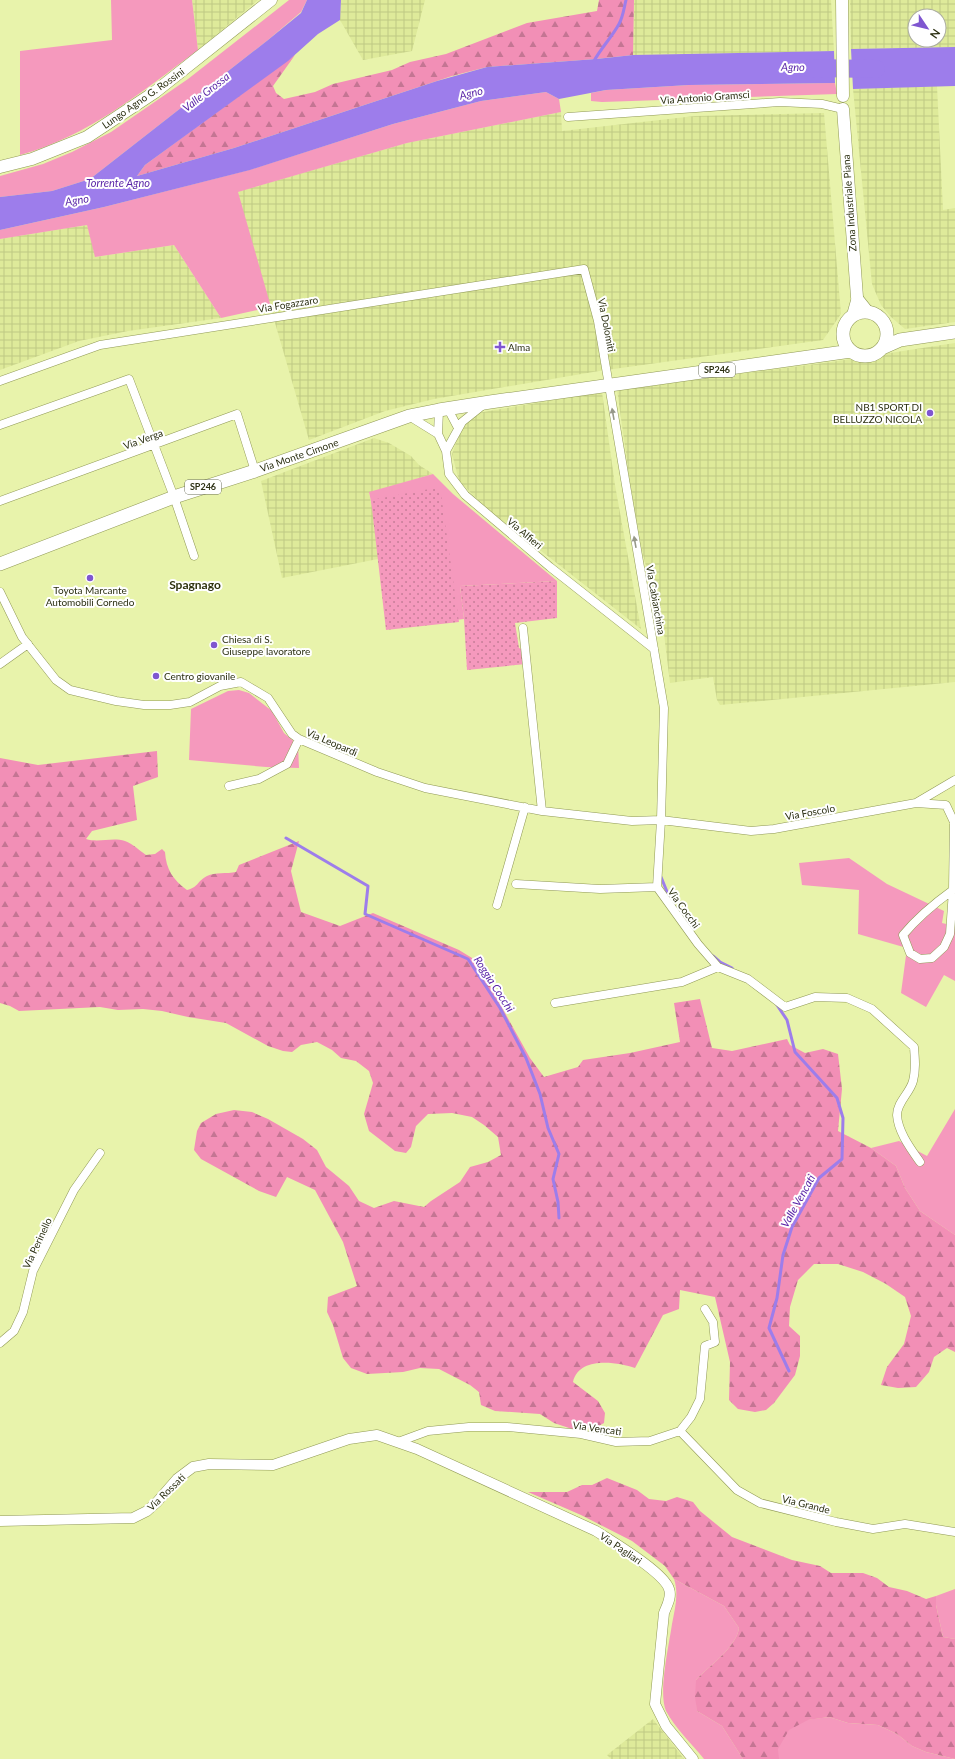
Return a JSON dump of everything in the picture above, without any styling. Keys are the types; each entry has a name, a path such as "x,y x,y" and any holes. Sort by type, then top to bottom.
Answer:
{"main road":[{"name":"Lungo Agno G. Rossini","path":"0,167 32,159 87,137 155,92 271,0"},
{"path":"842,0 841,31 843,96"},
{"name":"Zona Industriale Piana","path":"843,109 857,297"},
{"path":"900,340 886,327 880,317 869,312 863,311 852,316 844,325 843,338 851,351 856,354 867,356 900,340 955,332"},
{"path":"882,348 887,338 886,327"},
{"path":"826,354 843,338"},
{"path":"826,354 851,351"},
{"name":"SP246","path":"608,386 826,354"},
{"name":"Via Monte Cimone","path":"0,564 174,497 255,471 409,416 444,409 608,386"}],"street":[{"path":"843,96 843,109"},
{"name":"Via Antonio Gramsci","path":"568,117 780,102 822,104 843,109"},
{"name":"Via Fogazzaro","path":"0,381 100,344 584,269"},
{"name":"Via Dolomiti","path":"584,269 598,321 608,386"},
{"path":"857,297 869,312"},
{"path":"852,316 857,297"},
{"path":"0,425 129,379 174,497 194,556"},
{"name":"Via Cabianchina","path":"608,386 664,708 661,820"},
{"path":"446,451 462,422 477,408 487,403"},
{"path":"444,409 458,428"},
{"path":"409,416 438,434 444,409"},
{"name":"Via Verga","path":"0,501 155,446 237,414 255,471"},
{"name":"Via Alfieri","path":"438,434 446,451 449,474 465,495 550,567 654,649"},
{"name":"Via Leopardi","path":"0,592 22,637 56,680 70,690 116,701 144,705 170,705 190,702 220,686 241,682 268,698 292,734 299,739 377,772 425,788 542,811 632,821 661,820"},
{"path":"523,628 542,811"},
{"path":"0,664 28,644"},
{"path":"229,786 259,779 287,764 299,739"},
{"name":"Via Foscolo","path":"661,820 751,831 774,829 916,803 955,780"},
{"path":"916,803 946,805 954,822 953,890 950,934 944,947 932,958 920,958 910,953 903,935 914,922 953,890"},
{"path":"497,905 525,807"},
{"name":"Via Cocchi","path":"661,820 657,887 698,944 718,967 748,979 785,1007 815,997 847,998 872,1009 914,1047 915,1066 913,1083 903,1098 897,1114 899,1125 909,1146 920,1162"},
{"path":"516,884 600,890 657,887"},
{"path":"555,1003 682,982 718,967"},
{"name":"Via Perinello","path":"0,1343 14,1331 23,1312 33,1271 74,1190 100,1153"},
{"path":"680,1431 691,1416 700,1399 705,1346 715,1342 713,1322 705,1309"},
{"name":"Via Vencati","path":"398,1442 428,1431 468,1427 508,1427 581,1434 616,1442 650,1441 680,1431"},
{"name":"Via Grande","path":"680,1431 737,1490 760,1503 836,1522 873,1529 905,1524 955,1532"},
{"name":"Via Rossati","path":"0,1521 133,1518 147,1511 177,1479 193,1468 209,1464 273,1465 349,1439 377,1435 398,1442"},
{"name":"Via Pagliari","path":"398,1442 417,1449 596,1531 618,1544 656,1573 669,1588 670,1599 664,1613 655,1704 666,1726 693,1759"}],"shaded area":[{"path":"111,0 192,0 198,50 135,97 92,125 45,147 20,155 20,51 112,40"},
{"path":"192,0 258,0 198,50"},
{"path":"289,0 307,0 301,12 268,40 90,179 52,191 0,197 0,176 43,164 72,152 111,132 188,79"},
{"path":"341,0 425,0 412,51 363,60 340,20"},
{"path":"634,0 831,0 834,51 633,55"},
{"path":"850,0 955,0 955,47 947,47 947,8 907,8 907,48 851,49"},
{"path":"835,83 837,94 602,102 591,101 591,93 606,90 689,85"},
{"path":"937,86 943,210 955,208 955,322 905,329 891,317 881,305 872,284 853,89"},
{"path":"546,92 559,99 561,112 407,143 238,192 271,307 221,318 174,245 95,257 87,225 0,239 0,230 104,207 249,170 393,124 481,101"},
{"path":"561,112 562,131 695,116 824,113 841,314 823,340 599,371 434,399 385,411 309,440 237,192 407,143"},
{"path":"87,225 96,257 174,245 221,318 128,331 79,341 0,370 0,239"},
{"path":"955,343 955,682 720,705 717,700 713,677 670,683 664,634 642,551 630,482 617,390 831,362"},
{"path":"602,392 615,485 641,629 485,507 459,481 452,454 457,440 471,414"},
{"path":"374,438 389,443 411,456 419,465 433,474 369,493 383,558 282,578 261,481"},
{"path":"433,474 453,494 557,581 460,586 464,619 392,628 386,573 369,492"},
{"path":"440,487 459,622 386,630 371,500"},
{"path":"557,581 557,618 515,623 519,648 524,650 526,664 467,670 464,619 460,586"},
{"path":"239,690 249,693 272,711 284,733 298,745 299,768 266,767 189,760 191,709 228,691"},
{"path":"849,858 887,884 944,911 942,923 955,926 955,981 944,975 926,1007 901,993 907,948 858,934 859,890 802,885 799,863"},
{"path":"955,1109 955,1235 920,1211 905,1188 896,1166 871,1148 899,1141 927,1156"},
{"path":"674,1579 724,1606 739,1628 733,1643 728,1650 696,1680 697,1711 722,1726 743,1759 704,1759 679,1730 666,1711 663,1693 667,1656 676,1601"},
{"path":"955,1589 955,1639 943,1637 936,1605 936,1596"},
{"path":"829,1717 848,1723 878,1725 897,1734 912,1746 926,1752 955,1759 774,1759 782,1733 805,1720"},
{"path":"653,1719 684,1759 611,1759 607,1755"}],"green space":[{"path":"599,0 634,0 633,55 487,67 452,76 234,148 137,176 145,165 295,55 273,86 276,93 284,99 315,92 333,84 392,70 410,62 446,54 527,23 597,11"},
{"path":"157,751 158,777 133,786 137,820 92,831 86,839 125,841 146,855 155,854 162,849 165,852 167,864 171,874 187,890 196,886 207,876 236,872 239,865 299,841 291,871 301,912 340,926 373,913 459,950 472,958 480,968 530,1058 544,1077 578,1067 583,1060 630,1053 680,1042 674,1003 700,999 712,1048 732,1051 787,1039 790,1045 805,1053 823,1049 838,1054 842,1089 838,1131 871,1148 896,1166 905,1188 920,1211 955,1235 955,1352 947,1348 934,1357 929,1372 916,1387 898,1388 881,1385 887,1367 904,1344 911,1316 905,1297 886,1284 863,1272 838,1264 814,1264 798,1280 790,1307 789,1326 800,1336 800,1356 795,1375 774,1403 766,1410 755,1412 738,1409 729,1400 730,1362 715,1297 680,1290 679,1309 663,1315 635,1368 619,1364 600,1363 583,1368 577,1374 573,1382 598,1401 605,1413 604,1423 595,1428 572,1429 554,1423 540,1414 495,1411 481,1405 479,1392 470,1385 439,1369 420,1368 403,1372 367,1374 351,1368 343,1358 333,1325 327,1312 328,1297 357,1286 343,1242 315,1190 287,1177 276,1197 259,1191 201,1159 194,1150 197,1131 201,1123 216,1114 234,1110 252,1112 268,1119 303,1139 317,1150 326,1167 349,1186 359,1201 374,1208 394,1201 424,1207 460,1182 470,1167 488,1162 501,1155 498,1137 472,1117 452,1113 428,1114 416,1126 411,1147 406,1153 395,1151 369,1131 364,1114 373,1083 369,1071 356,1061 341,1058 332,1050 317,1042 301,1045 292,1052 283,1051 268,1046 226,1023 162,1011 143,1009 118,1010 100,1007 19,1011 0,1003 0,758 38,765"},
{"path":"607,1478 637,1490 649,1499 666,1501 677,1497 693,1502 700,1511 732,1537 792,1560 820,1566 831,1573 863,1573 877,1578 889,1587 907,1591 926,1599 936,1596 936,1605 943,1637 955,1639 955,1759 926,1752 912,1746 897,1734 878,1725 848,1723 829,1717 808,1720 789,1730 778,1749 779,1759 743,1759 722,1726 697,1711 695,1697 696,1680 728,1650 737,1635 739,1628 724,1606 674,1579 665,1566 632,1541 581,1515 528,1492 567,1492 582,1485 592,1485"}],"water":[{"name":"Torrente Agno","path":"307,0 341,0 340,20 318,34 288,61 145,165 137,176 234,148 437,81 487,67 633,55 834,51 835,83 689,85 606,90 559,99 546,92 481,101 393,124 250,170 104,207 0,230 0,197 52,191 90,179 301,13"},
{"path":"955,47 955,86 853,89 851,49"}],"waterway":[{"path":"594,61 619,24 626,0"},
{"name":"Agno","path":"810,68 876,69"},
{"name":"Roggia Cocchi","path":"286,838 368,886 365,914 468,959 500,1008 526,1058 540,1094 548,1128 559,1154 553,1179 558,1202 559,1218"},
{"name":"Valle Vencati","path":"661,877 670,899"},
{"name":"Valle Vencati","path":"713,956 720,962 732,968"},
{"name":"Valle Vencati","path":"777,1005 787,1020 795,1052 837,1098 843,1118 842,1159 819,1178 792,1227 783,1255 777,1298 769,1328 789,1371"}],"place":[{"name":"Alma","path":"500,347"},
{"name":"NB1 SPORT DI BELLUZZO NICOLA","path":"930,413"},
{"name":"Toyota Marcante Automobili Cornedo","path":"90,578"},
{"name":"Chiesa di S. Giuseppe lavoratore","path":"214,645"},
{"name":"Centro giovanile","path":"156,676"}],"district":[{"name":"Spagnago","path":"195,585"}],"water label":[{"name":"Valle Grossa","path":"206,92"}]}
